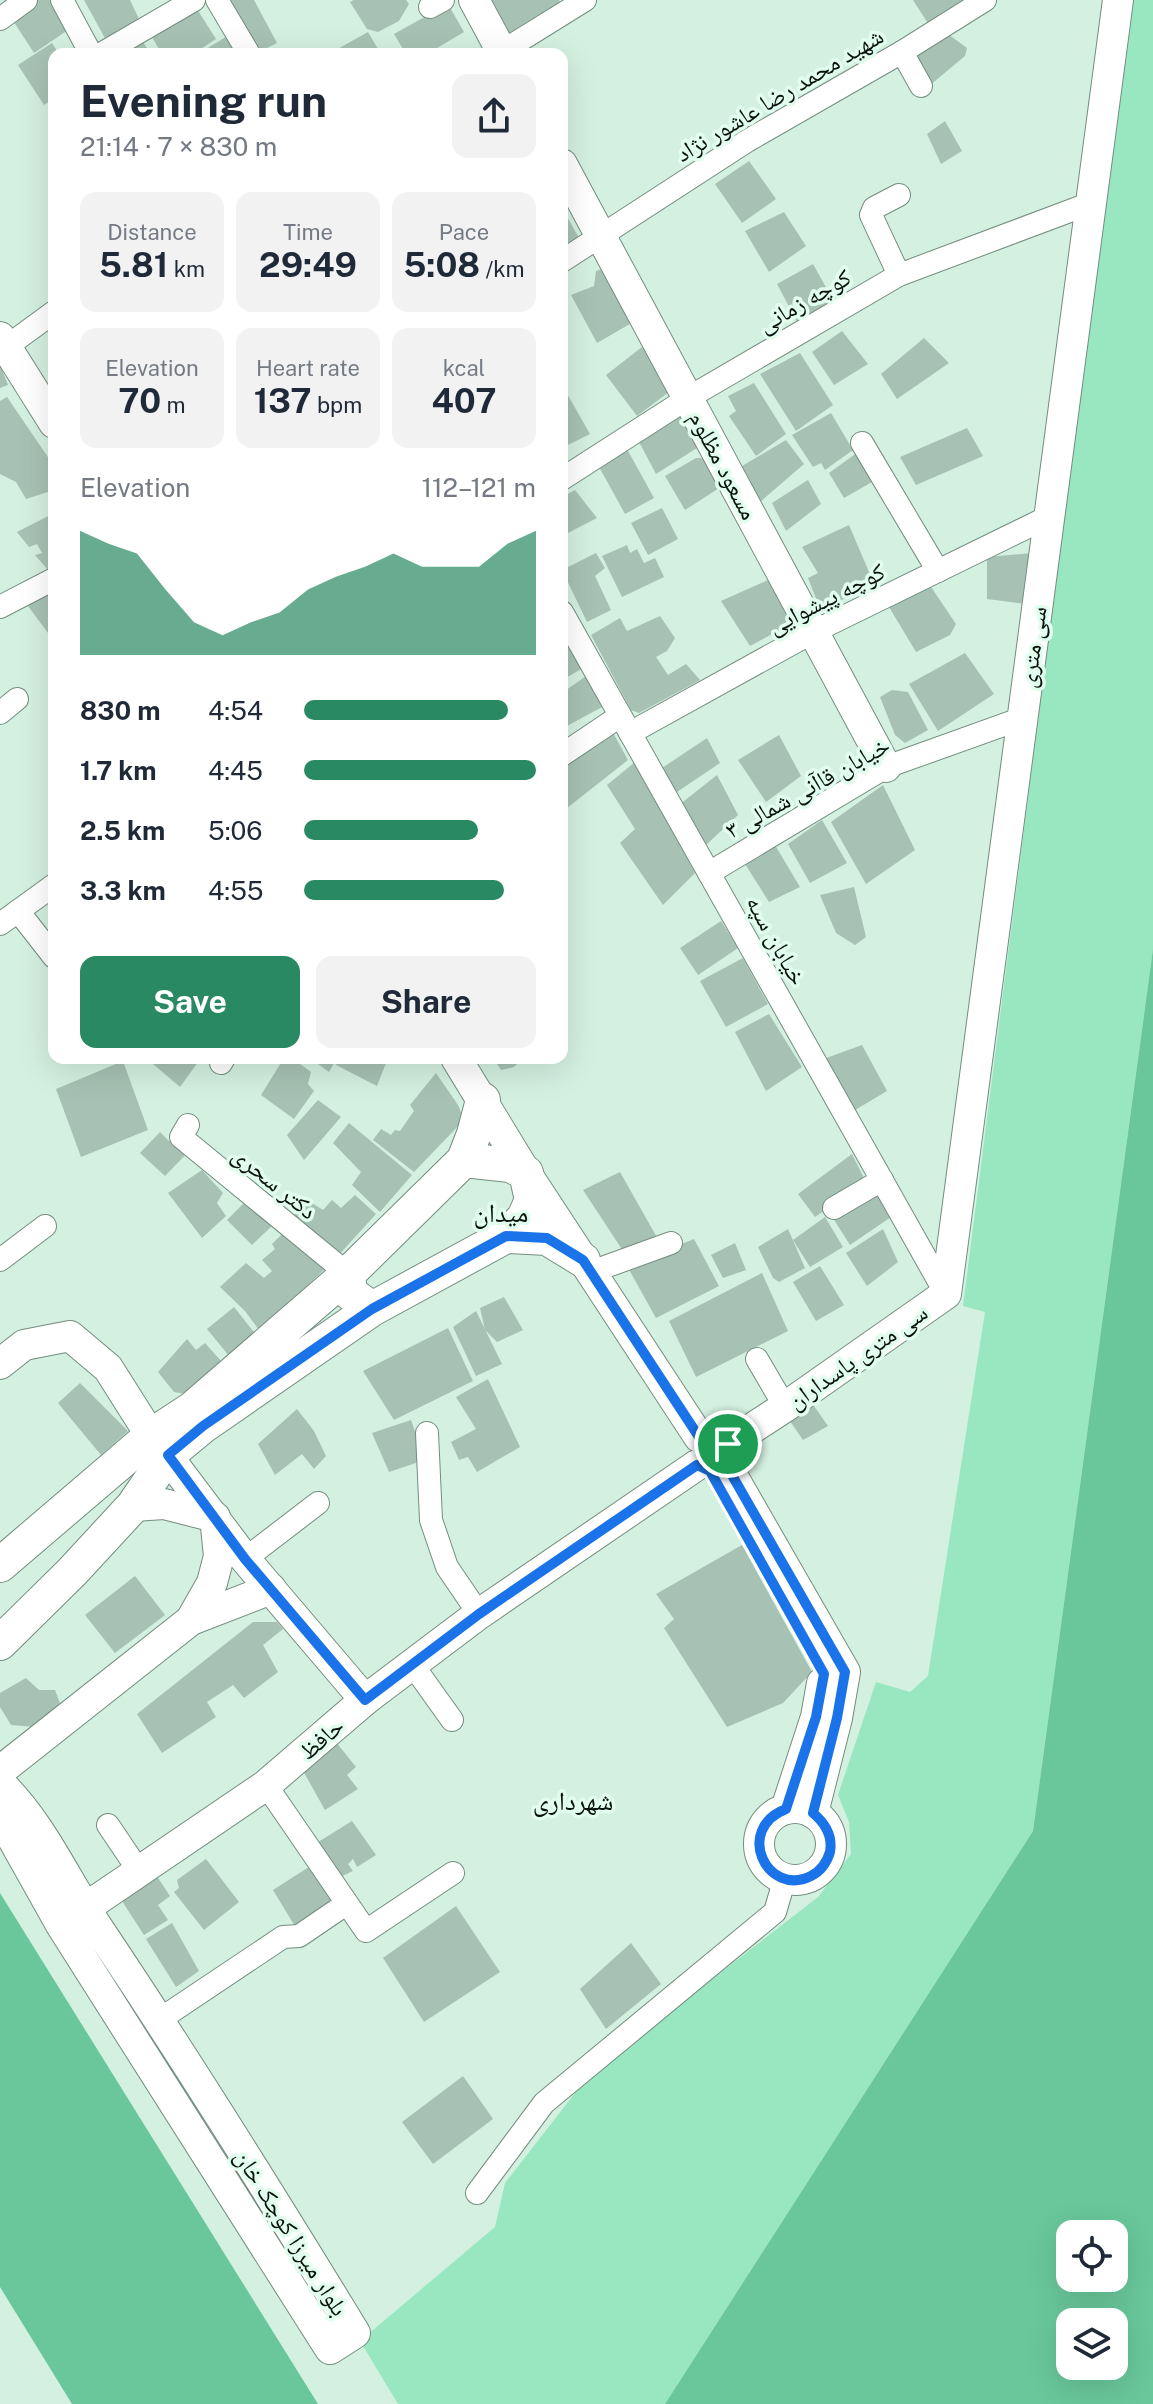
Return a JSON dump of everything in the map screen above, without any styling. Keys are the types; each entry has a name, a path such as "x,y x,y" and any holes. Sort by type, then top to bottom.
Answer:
{"main road":[{"path":"0,1565 157,1442 348,1274 464,1160 483,1100"},
{"path":"157,1442 203,1426 372,1309 506,1236 524,1218 532,1200 526,1173 510,1165 464,1160"},
{"path":"506,1236 547,1238 587,1266"},
{"path":"348,1274 350,1293 372,1309"},
{"path":"0,1643 133,1506 157,1442"}],"street":[{"path":"0,19 26,0"},
{"path":"62,0 88,48"},
{"path":"111,48 194,0"},
{"path":"217,0 245,48"},
{"path":"474,0 498,48"},
{"path":"509,48 585,0"},
{"name":"شهید محمد رضا عاشور نژاد","path":"568,257 747,141 902,52 985,0"},
{"name":"سی متری","path":"946,1294 1118,0"},
{"path":"902,52 921,86"},
{"name":"مسعود مظلوم","path":"568,175 886,767"},
{"path":"899,195 874,208 871,215 899,275"},
{"name":"کوچه زمانی","path":"568,475 688,398 899,275 1091,203"},
{"path":"48,316 3,342 48,413"},
{"path":"862,443 938,571"},
{"name":"کوچه پیشوایی","path":"568,752 1050,516"},
{"path":"0,607 48,582"},
{"name":"خیابان سپه","path":"568,623 946,1294"},
{"name":"خیابان قاآنی شمالی ۳","path":"709,873 886,767 1023,718"},
{"path":"48,889 9,918 48,952"},
{"path":"460,1064 526,1173 712,1456 824,1674 800,1811"},
{"name":"دکتر سحری","path":"188,1125 181,1137 348,1274"},
{"path":"834,1208 882,1180"},
{"path":"0,1260 45,1226"},
{"path":"587,1266 671,1243"},
{"name":"سی متری پاسداران","path":"712,1456 946,1294"},
{"path":"0,1364 24,1345 70,1336 108,1368 157,1442 245,1559 365,1700"},
{"path":"757,1359 785,1407"},
{"path":"427,1433 431,1520 447,1567 479,1614"},
{"name":"حافظ","path":"73,1916 266,1785 365,1700 479,1614 712,1456"},
{"path":"245,1559 318,1503"},
{"path":"133,1506 164,1504 215,1517"},
{"path":"191,1620 212,1583 219,1556 215,1517"},
{"path":"0,1771 191,1620 271,1589"},
{"path":"412,1664 452,1720"},
{"name":"بلوار میرزا کوچک خان","path":"0,1783 23,1806 73,1916 134,2037 330,2349 355,2333 159,2020 73,1916 0,1816"},
{"path":"266,1785 366,1931 453,1873"},
{"path":"800,1811 826,1827 831,1845 826,1863 820,1870 803,1879 785,1878 776,1875 763,1861 759,1843 764,1825 777,1812 800,1811"},
{"path":"108,1825 139,1871"},
{"path":"477,2193 544,2103 775,1912 785,1878"},
{"path":"134,2037 283,1937 299,1936 346,1904"},
{"path":"203,2148 229,2131"},
{"path":"265,2246 292,2230"}],"shaded area":[{"path":"1130,0 1153,0 1153,949 1033,1831 665,2404 398,2404 360,2341 495,2227 505,2183 589,2075 818,1897 851,1854 849,1822 838,1795 876,1682 910,1692 928,1676 985,1312 963,1306"},
{"path":"1153,949 1153,2404 665,2404 1033,1831"},
{"path":"0,1893 318,2404 72,2404 0,2287"}],"building":[{"path":"39,0 56,0 74,26 34,53 12,19"},
{"path":"84,0 130,0 139,19 106,40"},
{"path":"225,0 254,0 277,43 267,48 252,48"},
{"path":"406,0 409,4 399,21 378,32 367,29 350,2"},
{"path":"486,0 559,0 562,6 507,38"},
{"path":"913,0 970,0 929,25"},
{"path":"448,4 464,32 437,48 402,48 394,34"},
{"path":"197,9 216,39 202,48 158,48 152,37"},
{"path":"368,32 377,48 339,48"},
{"path":"948,34 967,48 965,56 929,86 912,59"},
{"path":"229,35 237,48 208,48"},
{"path":"143,42 147,48 134,48"},
{"path":"52,43 55,48 48,48 48,103 44,105 18,65"},
{"path":"945,121 962,151 941,164 927,134"},
{"path":"749,161 776,199 742,223 715,184"},
{"path":"784,212 806,246 769,272 745,231"},
{"path":"568,218 582,243 568,249"},
{"path":"813,264 837,307 800,327 777,284"},
{"path":"611,266 635,321 597,343 571,295 594,286 596,271"},
{"path":"842,331 868,364 834,385 812,352"},
{"path":"924,338 949,363 897,399 881,374"},
{"path":"642,347 662,374 658,377 669,392 637,416 606,375"},
{"path":"800,353 833,405 796,431 760,374"},
{"path":"0,364 8,385 0,388"},
{"path":"754,383 786,434 756,456 729,416 736,411 728,396"},
{"path":"568,396 590,434 568,445"},
{"path":"7,397 48,457 48,492 26,499 16,482 0,474 0,401"},
{"path":"681,411 708,441 656,474 638,440"},
{"path":"831,413 853,450 825,470 821,463 813,467 792,435"},
{"path":"967,428 983,456 916,485 900,457"},
{"path":"786,440 804,464 760,502 742,466"},
{"path":"627,449 654,498 625,514 598,465"},
{"path":"858,452 872,482 844,498 829,473"},
{"path":"696,458 711,458 724,485 685,510 665,476"},
{"path":"808,480 821,504 786,531 772,503"},
{"path":"575,490 597,518 568,533 568,494"},
{"path":"662,508 678,539 648,555 631,523"},
{"path":"48,516 48,570 35,555 42,553 37,544 29,547 17,532"},
{"path":"849,525 875,586 820,609 808,578 818,573 802,547"},
{"path":"627,545 630,553 637,549 644,563 655,558 664,577 622,597 602,556"},
{"path":"596,553 605,568 595,576 611,610 587,622 568,582 568,567"},
{"path":"1032,553 1027,604 987,599 987,557"},
{"path":"768,580 791,624 750,646 721,601"},
{"path":"929,584 956,624 950,635 916,652 889,607"},
{"path":"48,590 48,633 25,602"},
{"path":"660,616 675,638 667,651 656,657 668,675 686,664 700,680 639,713 631,710 591,635 620,618 627,631"},
{"path":"568,641 585,667 568,677"},
{"path":"965,653 994,694 938,731 909,684"},
{"path":"586,676 606,705 568,725 568,689"},
{"path":"892,690 908,692 928,730 905,743 895,735 880,697"},
{"path":"611,729 628,760 568,807 568,760"},
{"path":"779,735 801,776 766,802 738,760"},
{"path":"707,738 720,763 674,794 659,770"},
{"path":"635,762 695,873 663,905 620,843 635,829 607,785"},
{"path":"717,775 738,815 706,845 679,805"},
{"path":"883,785 915,850 866,884 831,822"},
{"path":"822,820 847,863 810,883 788,844"},
{"path":"775,845 800,887 769,902 745,864"},
{"path":"854,887 866,937 855,945 836,933 820,895"},
{"path":"721,921 738,948 698,975 680,948"},
{"path":"743,958 768,1004 726,1027 700,981"},
{"path":"769,1014 802,1067 766,1091 735,1032"},
{"path":"862,1045 887,1091 850,1113 818,1061"},
{"path":"116,1064 124,1064 148,1130 81,1157 56,1089"},
{"path":"153,1064 197,1064 180,1087"},
{"path":"280,1064 300,1064 311,1072 308,1084 314,1091 294,1119 261,1095"},
{"path":"318,1064 334,1064 329,1072"},
{"path":"336,1064 386,1064 377,1086"},
{"path":"497,1064 517,1064 514,1067 501,1070"},
{"path":"436,1073 458,1105 464,1120 414,1172 373,1140 381,1129 391,1135 395,1130 400,1131 414,1111 410,1105"},
{"path":"318,1100 341,1117 304,1160 287,1135"},
{"path":"349,1123 412,1175 380,1212 352,1185 361,1172 333,1143"},
{"path":"160,1132 169,1141 175,1135 190,1150 165,1176 140,1153"},
{"path":"852,1154 866,1182 815,1217 798,1194"},
{"path":"202,1170 223,1193 217,1203 226,1216 202,1238 168,1193"},
{"path":"620,1172 659,1241 625,1254 583,1190"},
{"path":"876,1190 891,1217 850,1245 831,1215"},
{"path":"355,1195 376,1214 337,1257 290,1220 307,1200 323,1210 332,1200 341,1208"},
{"path":"249,1198 274,1224 252,1245 227,1220"},
{"path":"825,1217 843,1247 810,1267 793,1240"},
{"path":"788,1229 805,1268 779,1282 773,1278 758,1247"},
{"path":"883,1229 898,1262 867,1286 846,1253"},
{"path":"285,1231 327,1267 262,1334 245,1311 220,1287 246,1263 264,1278 272,1271 262,1260 275,1249 272,1244"},
{"path":"694,1239 719,1286 656,1318 627,1266"},
{"path":"735,1243 746,1270 723,1278 711,1255"},
{"path":"820,1266 844,1305 816,1321 793,1282"},
{"path":"762,1273 788,1331 696,1377 669,1321"},
{"path":"504,1297 523,1330 497,1342 485,1330 480,1308"},
{"path":"234,1307 261,1341 234,1362 207,1329"},
{"path":"476,1311 502,1364 476,1376 453,1327"},
{"path":"448,1328 473,1381 394,1420 363,1371"},
{"path":"187,1339 196,1350 205,1343 230,1371 202,1397 174,1392 158,1372"},
{"path":"488,1379 520,1447 477,1472 468,1457 459,1460 451,1442 476,1429 456,1397"},
{"path":"80,1383 128,1431 101,1455 58,1403"},
{"path":"814,1406 828,1426 803,1440 790,1421"},
{"path":"297,1409 314,1431 326,1456 314,1469 302,1454 275,1475 258,1444"},
{"path":"411,1420 425,1460 389,1472 372,1433"},
{"path":"742,1545 812,1672 783,1703 727,1727 664,1628 674,1619 656,1594"},
{"path":"135,1576 165,1615 115,1653 85,1615"},
{"path":"253,1622 277,1622 283,1629 263,1645 278,1672 244,1698 233,1685 207,1702 216,1717 162,1753 137,1714"},
{"path":"26,1678 39,1690 55,1690 60,1703 36,1727 11,1725 0,1707 0,1693"},
{"path":"336,1742 356,1767 347,1775 358,1789 325,1810 302,1769"},
{"path":"352,1821 376,1855 357,1867 353,1859 348,1864 353,1871 338,1878 315,1844"},
{"path":"206,1859 239,1902 204,1930 174,1892 179,1888 177,1880"},
{"path":"312,1865 332,1895 326,1908 296,1928 273,1890"},
{"path":"154,1872 170,1896 158,1905 168,1920 144,1935 120,1898"},
{"path":"456,1906 500,1972 424,2022 383,1958"},
{"path":"172,1923 199,1971 176,1987 146,1939"},
{"path":"631,1943 661,1984 606,2029 580,1989"},
{"path":"463,2076 493,2119 433,2164 402,2122"}],"district":[{"name":"میدان","path":"501,1212"},
{"name":"شهرداری","path":"573,1800"}],"route":[{"path":"506,1236 547,1238 583,1260 699,1437 715,1433 728,1444 730,1451 725,1463 845,1672 813,1813 826,1827 831,1845 826,1863 803,1879 776,1875 763,1861 759,1843 764,1825 777,1812 786,1809 816,1717 824,1674 710,1471 697,1465 479,1614 365,1700 245,1559 168,1455 203,1426 372,1309 506,1236"}]}
